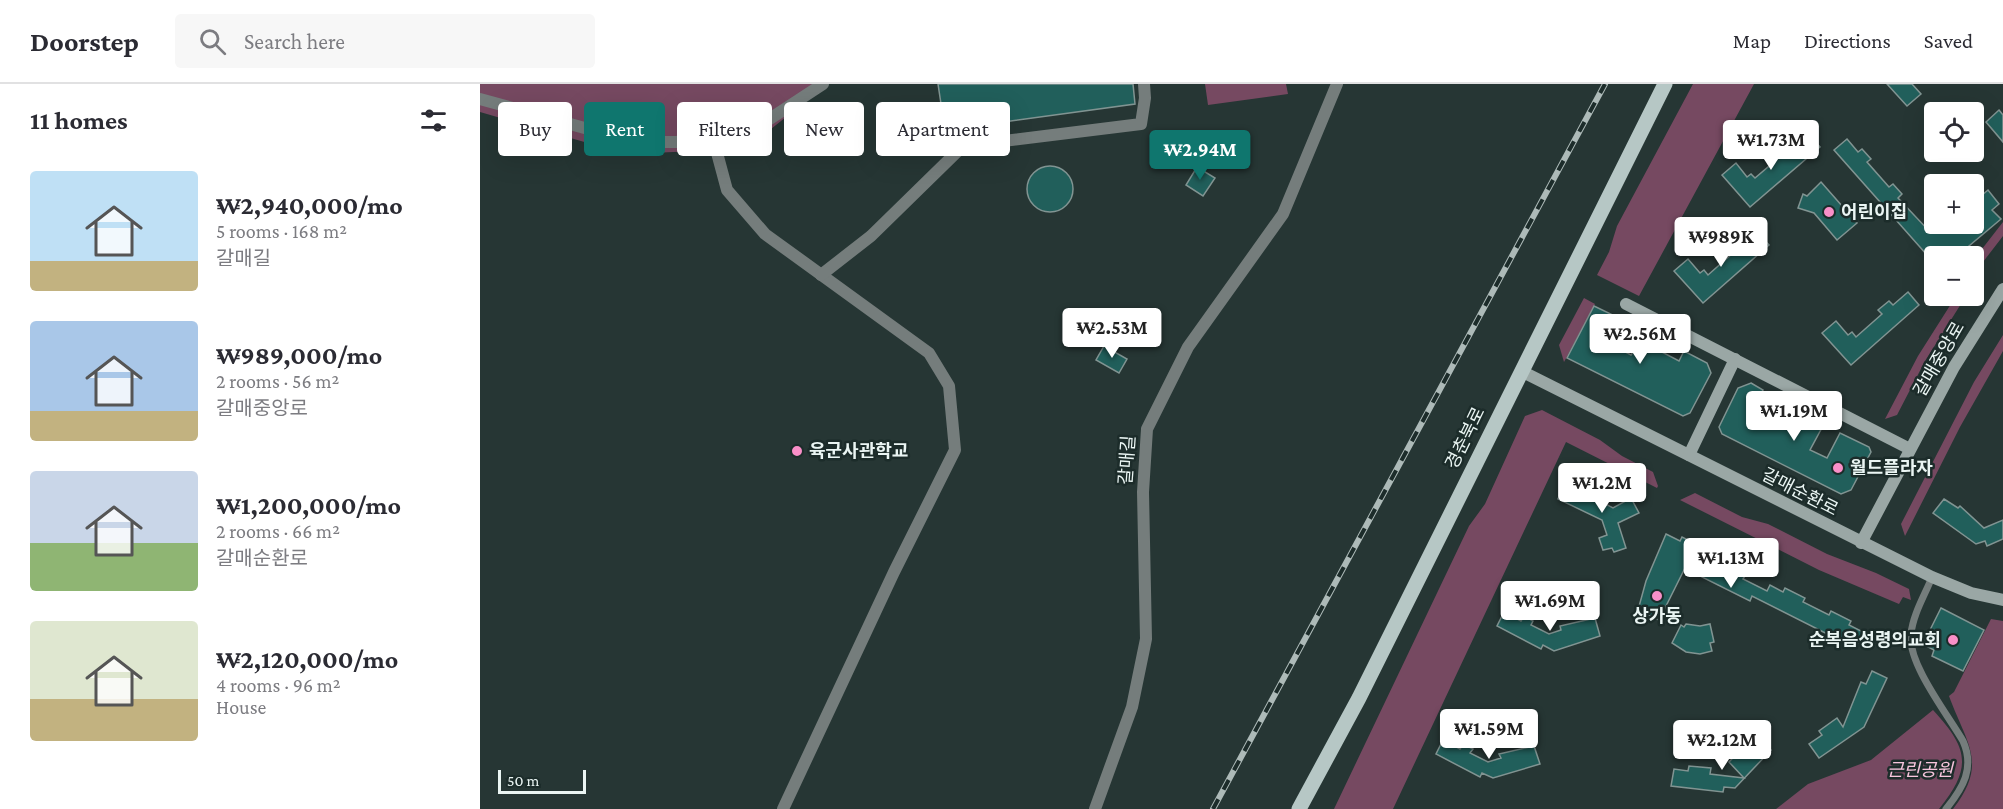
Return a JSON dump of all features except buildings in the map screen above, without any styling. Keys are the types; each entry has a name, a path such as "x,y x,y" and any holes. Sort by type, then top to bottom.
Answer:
{"main road":[{"name":"경춘북로","path":"1299,809 1359,698 1665,84"}],"street":[{"path":"772,117 823,84"},
{"path":"821,275 871,236 963,146 1141,124 1145,98 1144,84"},
{"name":"갈매길","path":"1095,809 1132,707 1146,639 1143,492 1147,429 1188,347 1282,214 1337,84"},
{"path":"480,99 635,142 677,142"},
{"path":"718,156 726,190 765,234 929,353 949,386 955,450 894,572 783,809"},
{"name":"갈매중앙로","path":"1862,543 1954,367 2003,289"},
{"path":"1626,304 1910,449"},
{"path":"1689,455 1735,359"},
{"name":"갈매순환로","path":"1521,371 1932,578 1971,593 2003,600"}],"lane":[{"path":"1932,578 1912,624 1910,636 1911,646 1919,666 1964,741 1968,754 1963,787 1946,809"}],"green space":[{"path":"480,84 827,84 805,102 784,102 784,119 772,128 772,102 677,102 677,152 665,152 665,102 584,102 584,142 572,138 572,102 498,102 498,117 480,112"},
{"path":"1205,84 1286,84 1288,94 1208,105"},
{"path":"1693,84 1754,84 1639,296 1597,275 1609,252 1617,226"},
{"path":"2003,222 2003,236 1984,261 1984,246"},
{"path":"1584,298 1595,304 1564,362 1559,345"},
{"path":"1950,306 1960,306 1925,361 1897,415 1885,419 1918,356"},
{"path":"2003,335 2003,351 1960,427 1905,536 1901,524 1974,382"},
{"path":"1542,410 1600,440 1622,456 1653,472 1657,488 1566,442 1393,809 1334,809 1469,526 1485,504 1525,416"},
{"path":"1695,493 1742,517 1768,524 1827,554 1909,589 1911,600 1903,597 1899,604 1819,570 1680,500"},
{"path":"1991,619 2003,621 2003,809 1953,809 1964,793 1970,779 1972,765 1967,740 1949,696 1954,692"},
{"name":"근린공원","path":"1933,710 1953,736 1962,758 1957,781 1939,809 1776,809 1808,784 1871,760"}],"railway":[{"path":"1213,809 1605,84"}],"place":[{"name":"어린이집","path":"1829,212"},
{"name":"육군사관학교","path":"797,451"},
{"name":"월드플라자","path":"1838,468"},
{"name":"상가동","path":"1657,596"},
{"name":"순복음성령의교회","path":"1953,640"}]}
